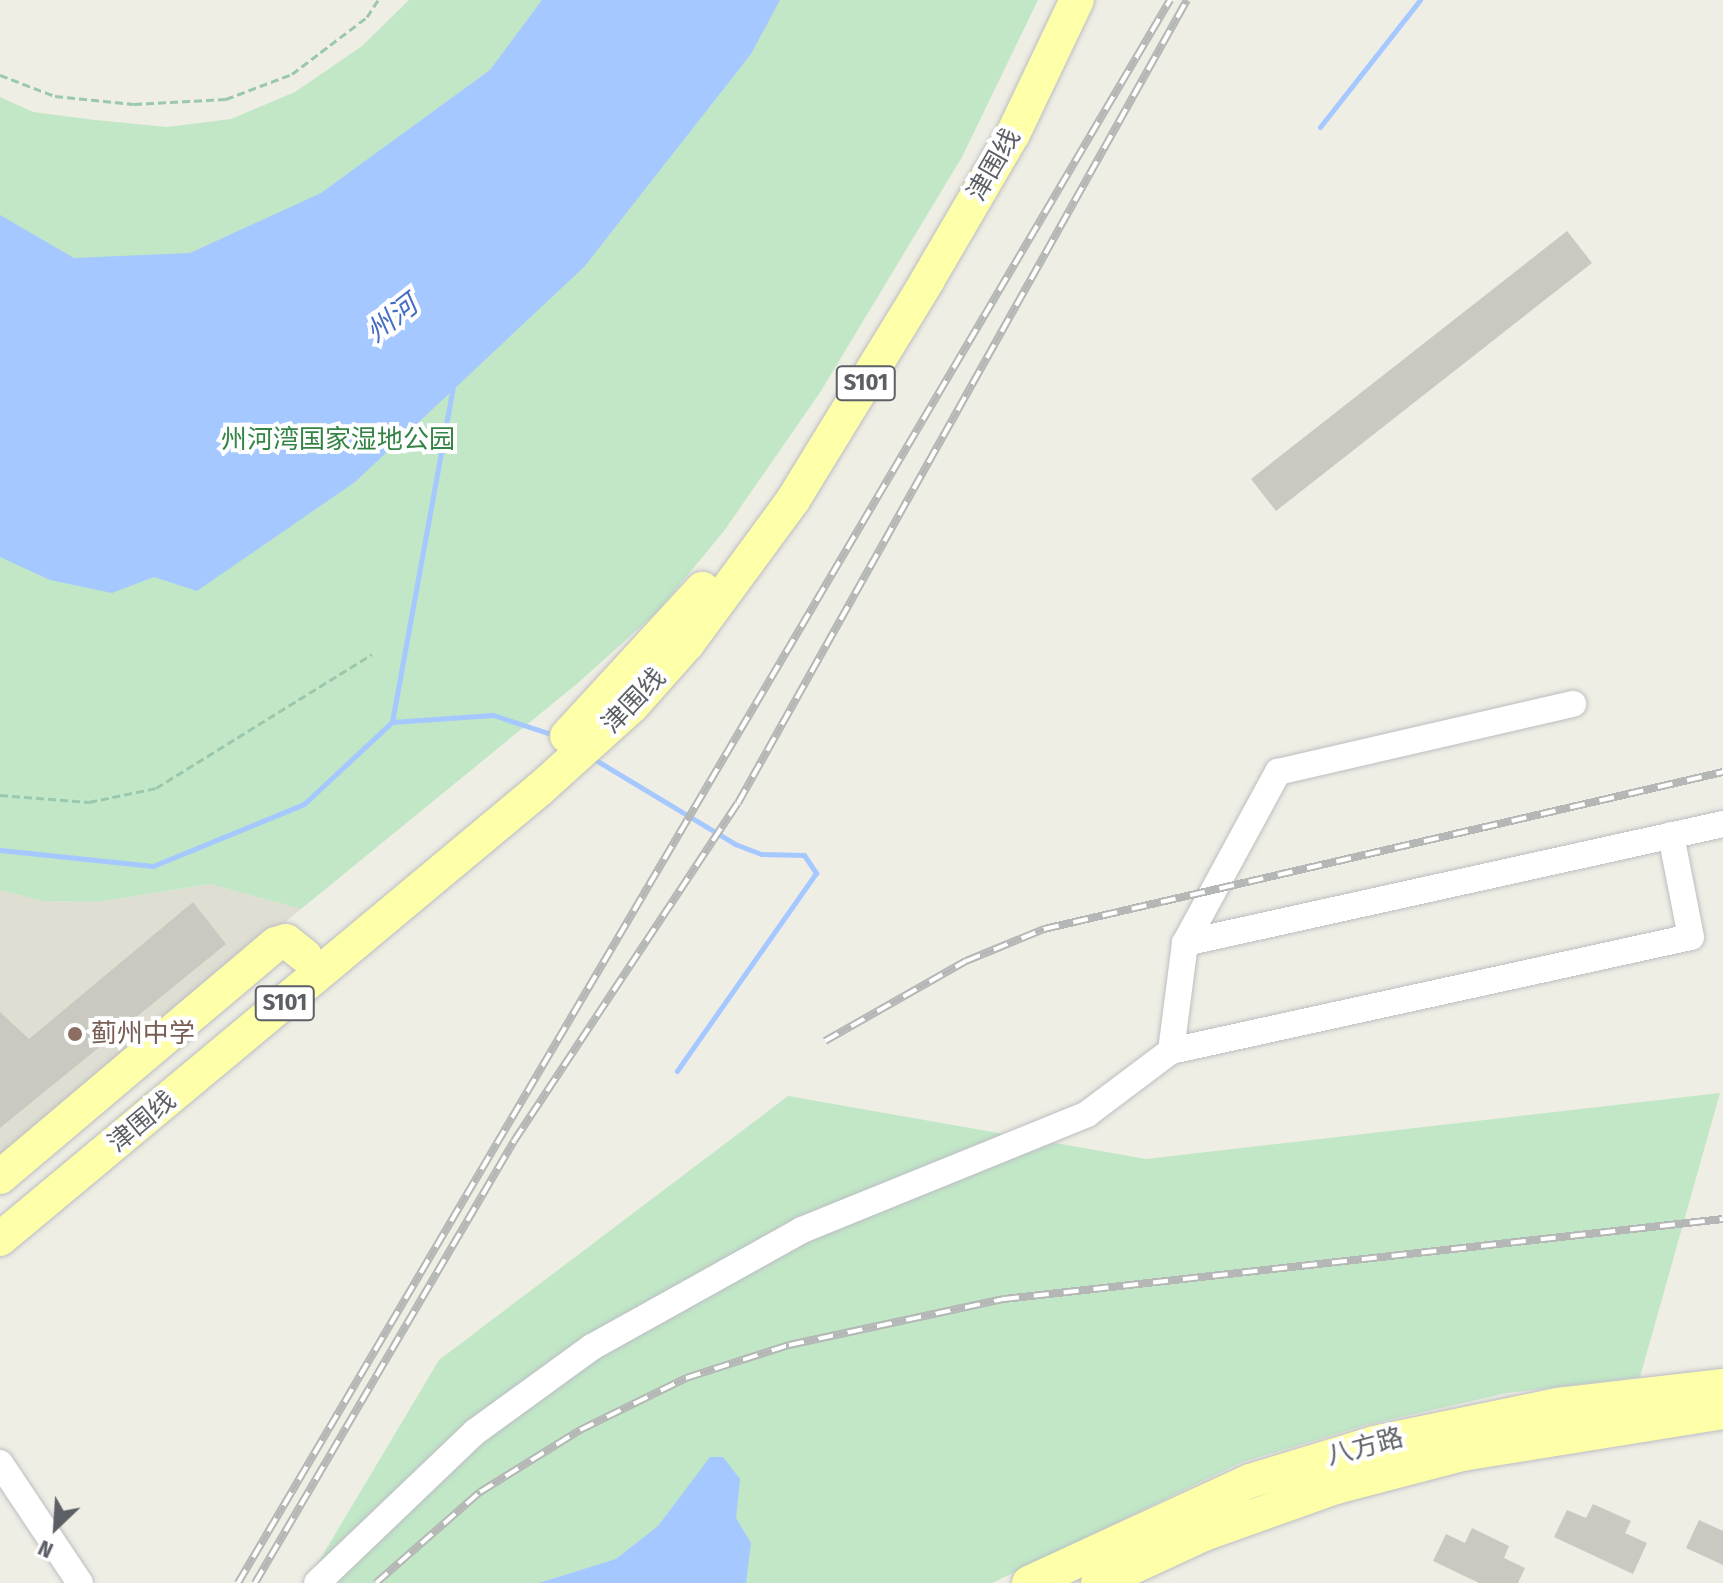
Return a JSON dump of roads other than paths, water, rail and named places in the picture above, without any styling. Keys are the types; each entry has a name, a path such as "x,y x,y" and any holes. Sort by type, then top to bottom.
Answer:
{"main road":[{"name":"津围线","path":"595,726 691,603 777,483 927,246 996,126 1055,0"},
{"name":"津围线","path":"0,1239 688,643 793,500 1013,134 1077,0"},
{"name":"津围线","path":"0,1212 305,956 558,758"},
{"path":"0,1177 276,944 286,941 305,956"},
{"name":"八方路","path":"1029,1583 1250,1481 1374,1443 1558,1405 1723,1386"},
{"name":"八方路","path":"1098,1583 1204,1534 1336,1487 1462,1454 1723,1412"}],"street":[{"path":"1171,1051 1185,943 1278,772 1573,704"},
{"path":"1185,943 1723,824"},
{"path":"317,1583 475,1432 592,1347 802,1230 1087,1114 1171,1051 1691,937 1671,835"},
{"path":"0,1463 80,1583"}],"water":[{"name":"州河","path":"542,0 780,0 751,54 584,267 355,482 197,591 154,577 112,593 50,580 0,557 0,215 74,258 190,253 321,193 490,70"},
{"path":"710,1457 723,1457 740,1479 736,1518 751,1543 746,1583 539,1583 616,1559 658,1526"}],"waterway":[{"path":"1320,127 1420,0"},
{"path":"0,850 153,866 304,804 392,722 453,386"},
{"path":"392,722 493,715 554,735"},
{"path":"594,759 735,844 761,854 804,855 816,873 677,1071"}],"railway":[{"path":"238,1583 1170,0"},
{"path":"255,1583 514,1141 738,803 1187,0"},
{"path":"825,1041 966,961 1044,929 1723,772"},
{"path":"376,1583 480,1492 580,1430 686,1378 789,1345 1004,1299 1723,1219"}],"place":[{"name":"蓟州中学","path":"75,1034"}],"park label":[{"name":"州河湾国家湿地公园","path":"338,440"}]}
